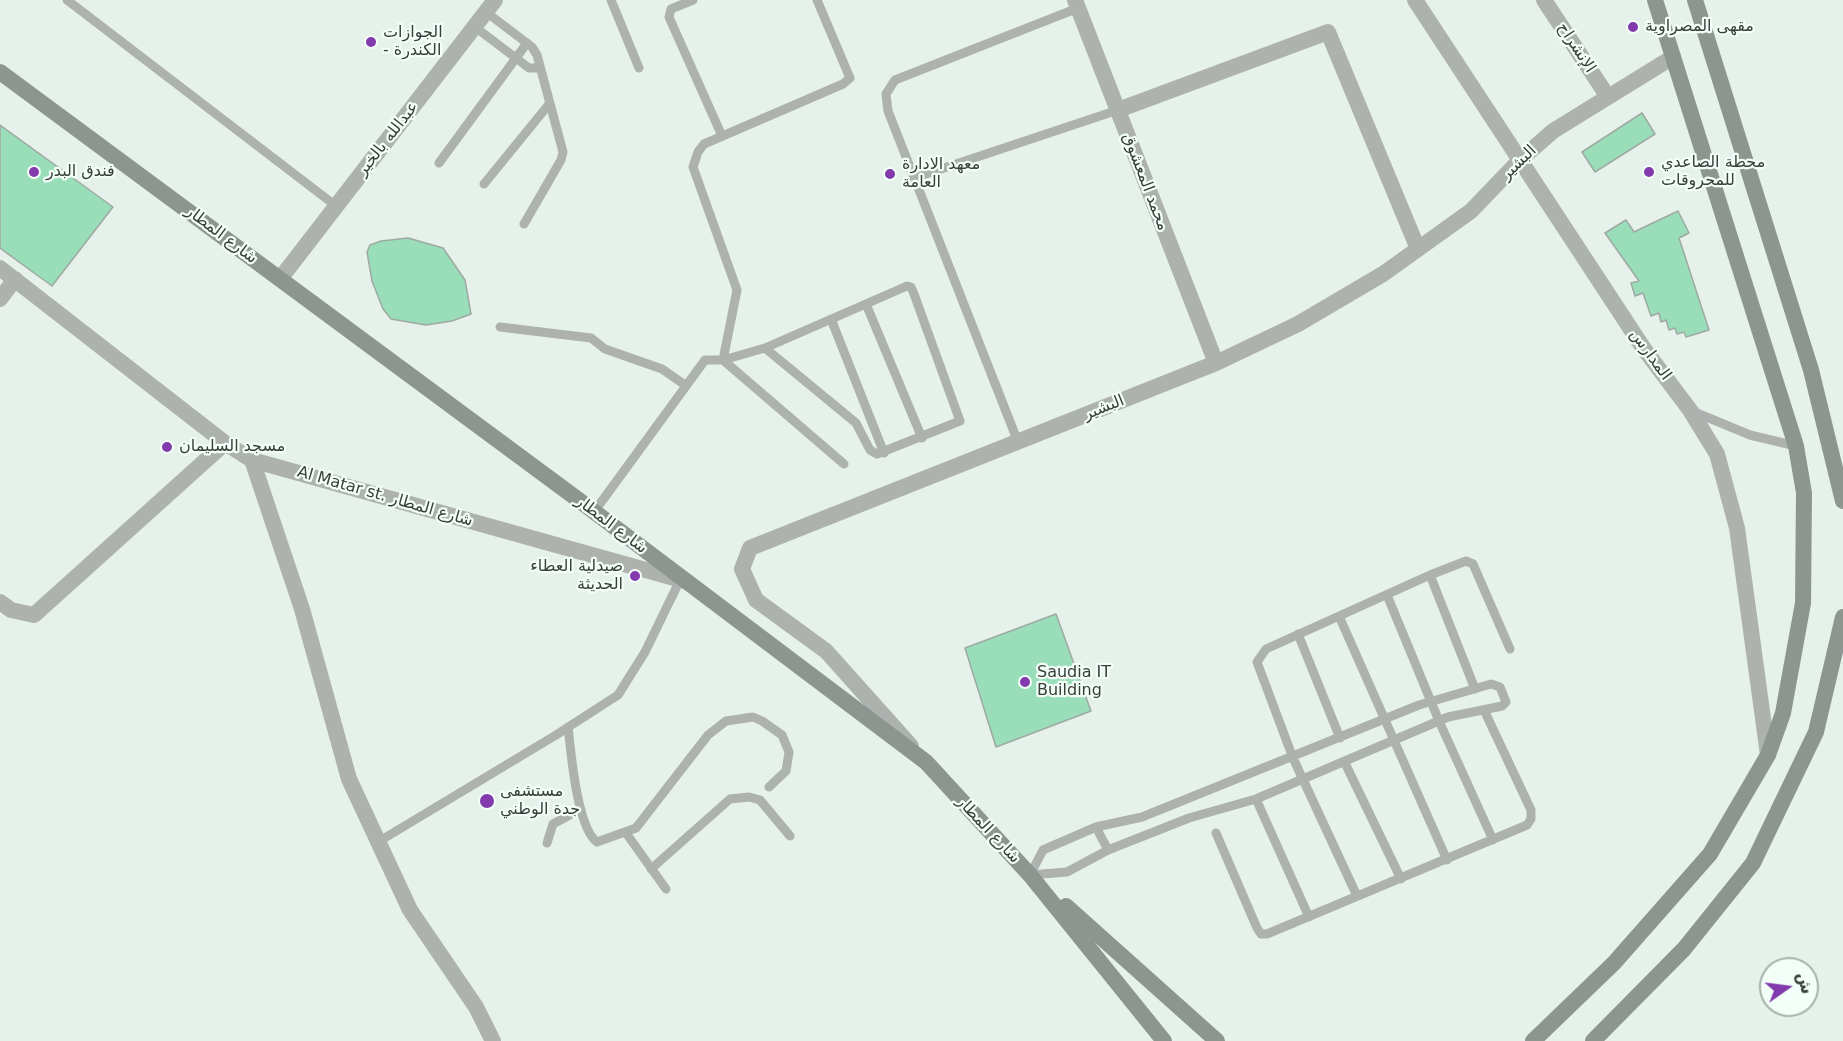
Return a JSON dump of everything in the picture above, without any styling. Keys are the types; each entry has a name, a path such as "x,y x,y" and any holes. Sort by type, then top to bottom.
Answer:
{"main road":[{"path":"1533,1041 1614,963 1710,854 1768,755 1783,713 1803,603 1804,493 1796,446 1655,0"},
{"path":"1695,0 1811,370 1843,501"},
{"name":"شارع المطار","path":"0,72 594,512 926,762 1030,875 1164,1041"},
{"path":"1593,1041 1684,948 1753,863 1816,732 1843,617"},
{"path":"1030,875 1217,1041"}],"street":[{"name":"المدارس","path":"1415,0 1644,350 1690,410 1717,454 1737,528 1768,755"},
{"name":"الإنشراح","path":"1544,0 1608,97"},
{"name":"محمد المعشوق","path":"1077,4 1216,363"},
{"name":"عبدالله بالخير","path":"280,279 491,6"},
{"path":"1118,110 1328,32 1418,249"},
{"name":"البشير","path":"926,762 826,651 756,600 742,569 750,548 1216,363 1298,324 1383,274 1471,211 1520,160 1553,131 1673,57"},
{"name":"Al Matar st. شارع المطار","path":"0,268 225,443 252,459 683,580"},
{"path":"0,299 15,279"},
{"path":"0,602 11,610 34,615 225,443"},
{"path":"252,459 302,609 349,779 410,910 476,1007 493,1041"}],"lane":[{"path":"67,0 336,206"},
{"path":"611,0 639,68"},
{"path":"693,0 671,9 669,17 722,136"},
{"path":"723,360 737,290 693,167 698,152 704,144 843,84 850,78 817,0"},
{"path":"1018,442 888,111 886,94 895,80 1077,4"},
{"path":"491,6 537,55 563,156 524,224"},
{"path":"475,27 529,68 540,68"},
{"path":"439,163 527,43"},
{"path":"484,184 550,104"},
{"path":"914,178 1118,110"},
{"path":"594,512 705,360 723,360 765,348 907,286 911,287 960,422 878,454 870,450 856,423 765,348"},
{"path":"866,304 922,438"},
{"path":"831,319 884,453"},
{"path":"500,327 591,338 605,349 662,369 685,385"},
{"path":"723,360 844,464"},
{"path":"1690,410 1750,435 1796,446"},
{"path":"1357,897 1293,758 1257,662 1266,649 1466,561 1473,564 1510,650"},
{"path":"1430,575 1475,689"},
{"path":"378,842 568,727 623,690 683,580"},
{"path":"1387,595 1439,721 1493,840"},
{"path":"1340,616 1383,720 1447,860"},
{"path":"1298,634 1340,738"},
{"path":"1491,684 1500,687 1506,702 1504,705 1439,721 1256,799 1189,818 1108,850 1067,872 1030,875 1043,850 1096,827 1142,817 1431,702 1491,684"},
{"path":"1216,833 1262,933 1267,934 1527,825 1531,819 1531,810 1484,710"},
{"path":"568,727 573,773 581,809 594,840 600,842 636,828 708,735 726,721 753,717 782,735 789,752 786,771 770,788"},
{"path":"1344,761 1401,879"},
{"path":"651,869 728,799 749,797 760,800 790,836"},
{"path":"1256,799 1309,916"},
{"path":"1181,802 1189,818"},
{"path":"547,843 554,824 581,809"},
{"path":"1096,827 1108,850"},
{"path":"626,833 666,889"}],"building":[{"path":"1642,113 1655,134 1595,172 1582,152"},
{"path":"0,125 113,207 52,286 0,248"},
{"path":"1678,211 1689,233 1679,238 1709,330 1686,337 1684,332 1677,334 1675,328 1669,330 1666,320 1661,322 1659,313 1651,316 1643,293 1635,296 1631,283 1639,281 1605,233 1626,220 1634,232"},
{"path":"408,238 443,248 465,280 471,314 452,321 426,325 391,319 383,309 372,281 367,252 370,245 381,241"},
{"path":"1056,614 1091,711 996,747 965,648"}],"place":[{"name":"مقهى المصراوية","path":"1633,27"},
{"name":"الجوازات - الكندرة","path":"371,42"},
{"name":"فندق البدر","path":"34,172"},
{"name":"محطة الصاعدي للمحروقات","path":"1649,172"},
{"name":"معهد الادارة العامة","path":"890,174"},
{"name":"مسجد السليمان","path":"167,447"},
{"name":"صيدلية العطاء الحديثة","path":"635,576"},
{"name":"Saudia IT Building","path":"1025,682"},
{"name":"مستشفى جدة الوطني","path":"487,801"}]}
